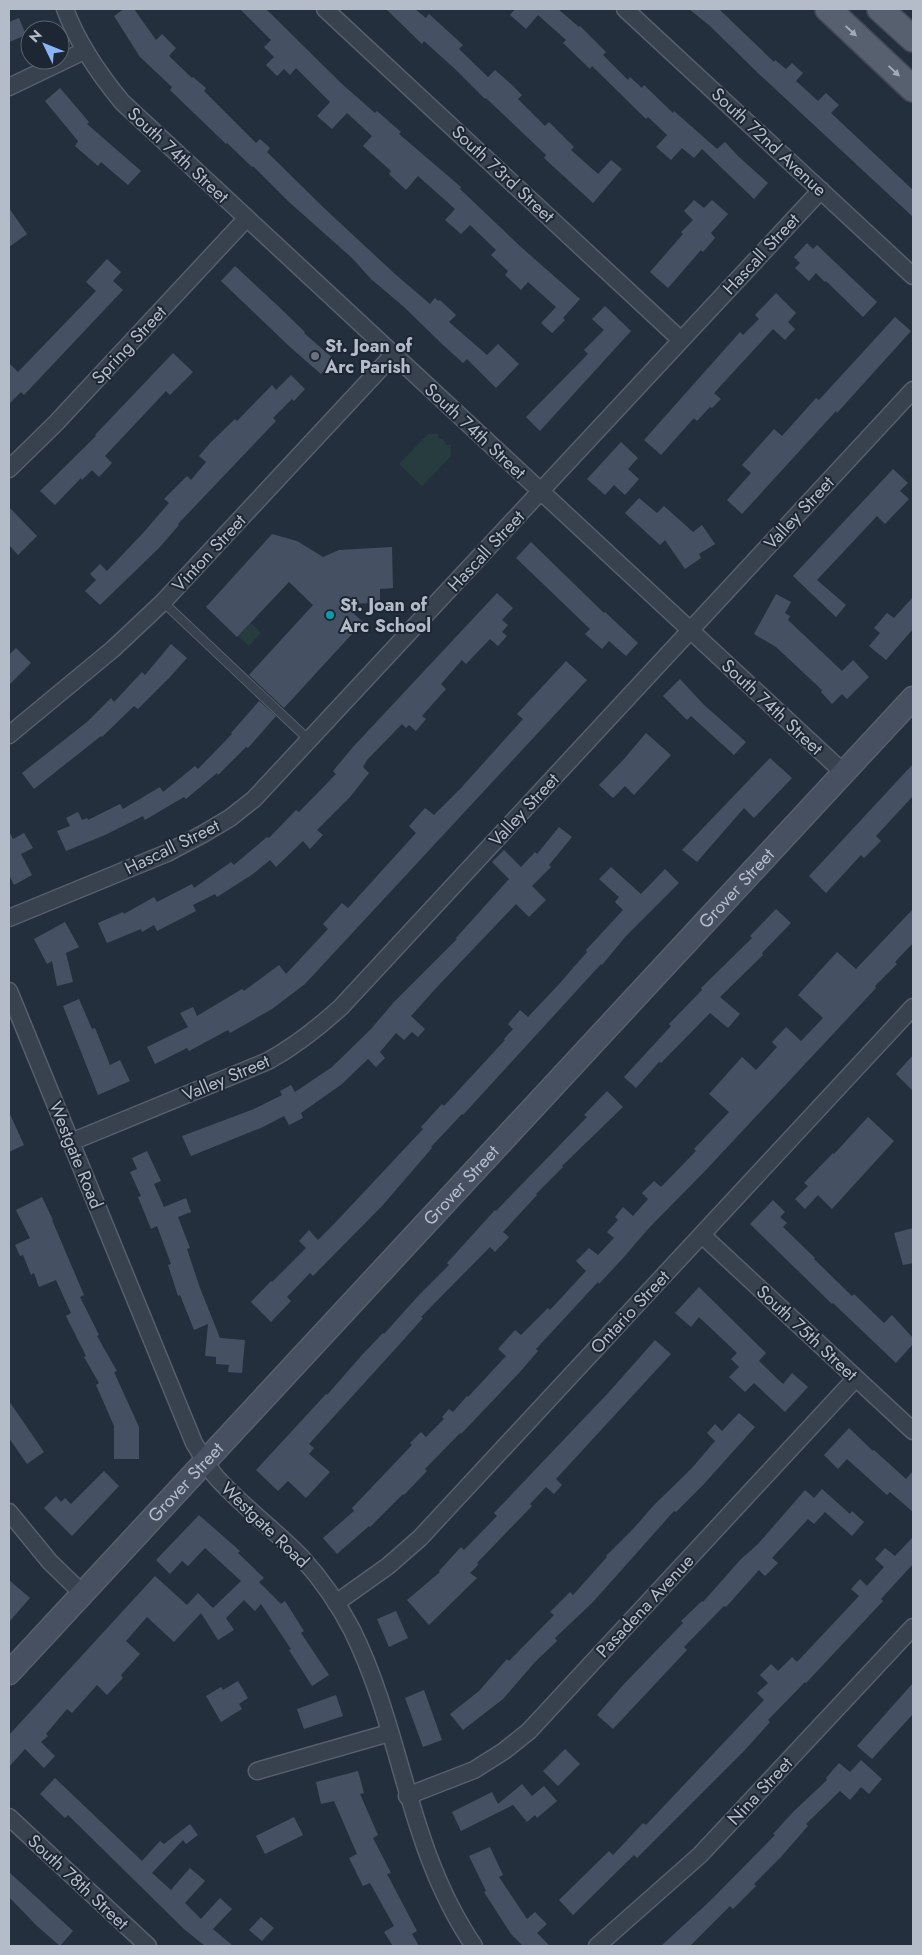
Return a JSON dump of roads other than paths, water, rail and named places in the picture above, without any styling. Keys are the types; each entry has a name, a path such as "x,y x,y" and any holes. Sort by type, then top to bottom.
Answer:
{"main road":[{"path":"828,9 913,89"},
{"path":"880,9 913,39"}],"street":[{"name":"South 74th Street","path":"65,9 84,51 98,73 122,102 393,356 844,773"},
{"name":"South 73rd Street","path":"325,9 681,340"},
{"name":"South 72nd Avenue","path":"625,9 913,276"},
{"path":"9,87 84,51"},
{"name":"Hascall Street","path":"9,918 167,853 230,818 254,799 821,190"},
{"name":"Spring Street","path":"9,469 56,423 246,219"},
{"name":"Vinton Street","path":"9,735 113,649 163,602 393,356"},
{"name":"Valley Street","path":"71,1142 268,1061 293,1047 316,1030 341,1007 913,390"},
{"name":"Grover Street","path":"9,1673 913,698"},
{"name":"Westgate Road","path":"9,991 194,1443 216,1477 303,1559 351,1628 365,1659 429,1860 449,1906 474,1946"},
{"name":"Ontario Street","path":"336,1604 388,1566 420,1538 913,1008"},
{"name":"South 75th Street","path":"702,1234 913,1431"},
{"name":"Pasadena Avenue","path":"408,1796 474,1770 504,1751 528,1731 856,1378"},
{"path":"9,1512 50,1562 82,1593"},
{"name":"Nina Street","path":"597,1946 700,1855 913,1627"},
{"path":"257,1771 389,1733"},
{"name":"South 78th Street","path":"9,1817 148,1946"}],"lane":[{"path":"163,602 310,740"}],"place":[{"name":"St. Joan of Arc Parish","path":"315,356"},
{"name":"St. Joan of Arc School","path":"330,615"}]}
